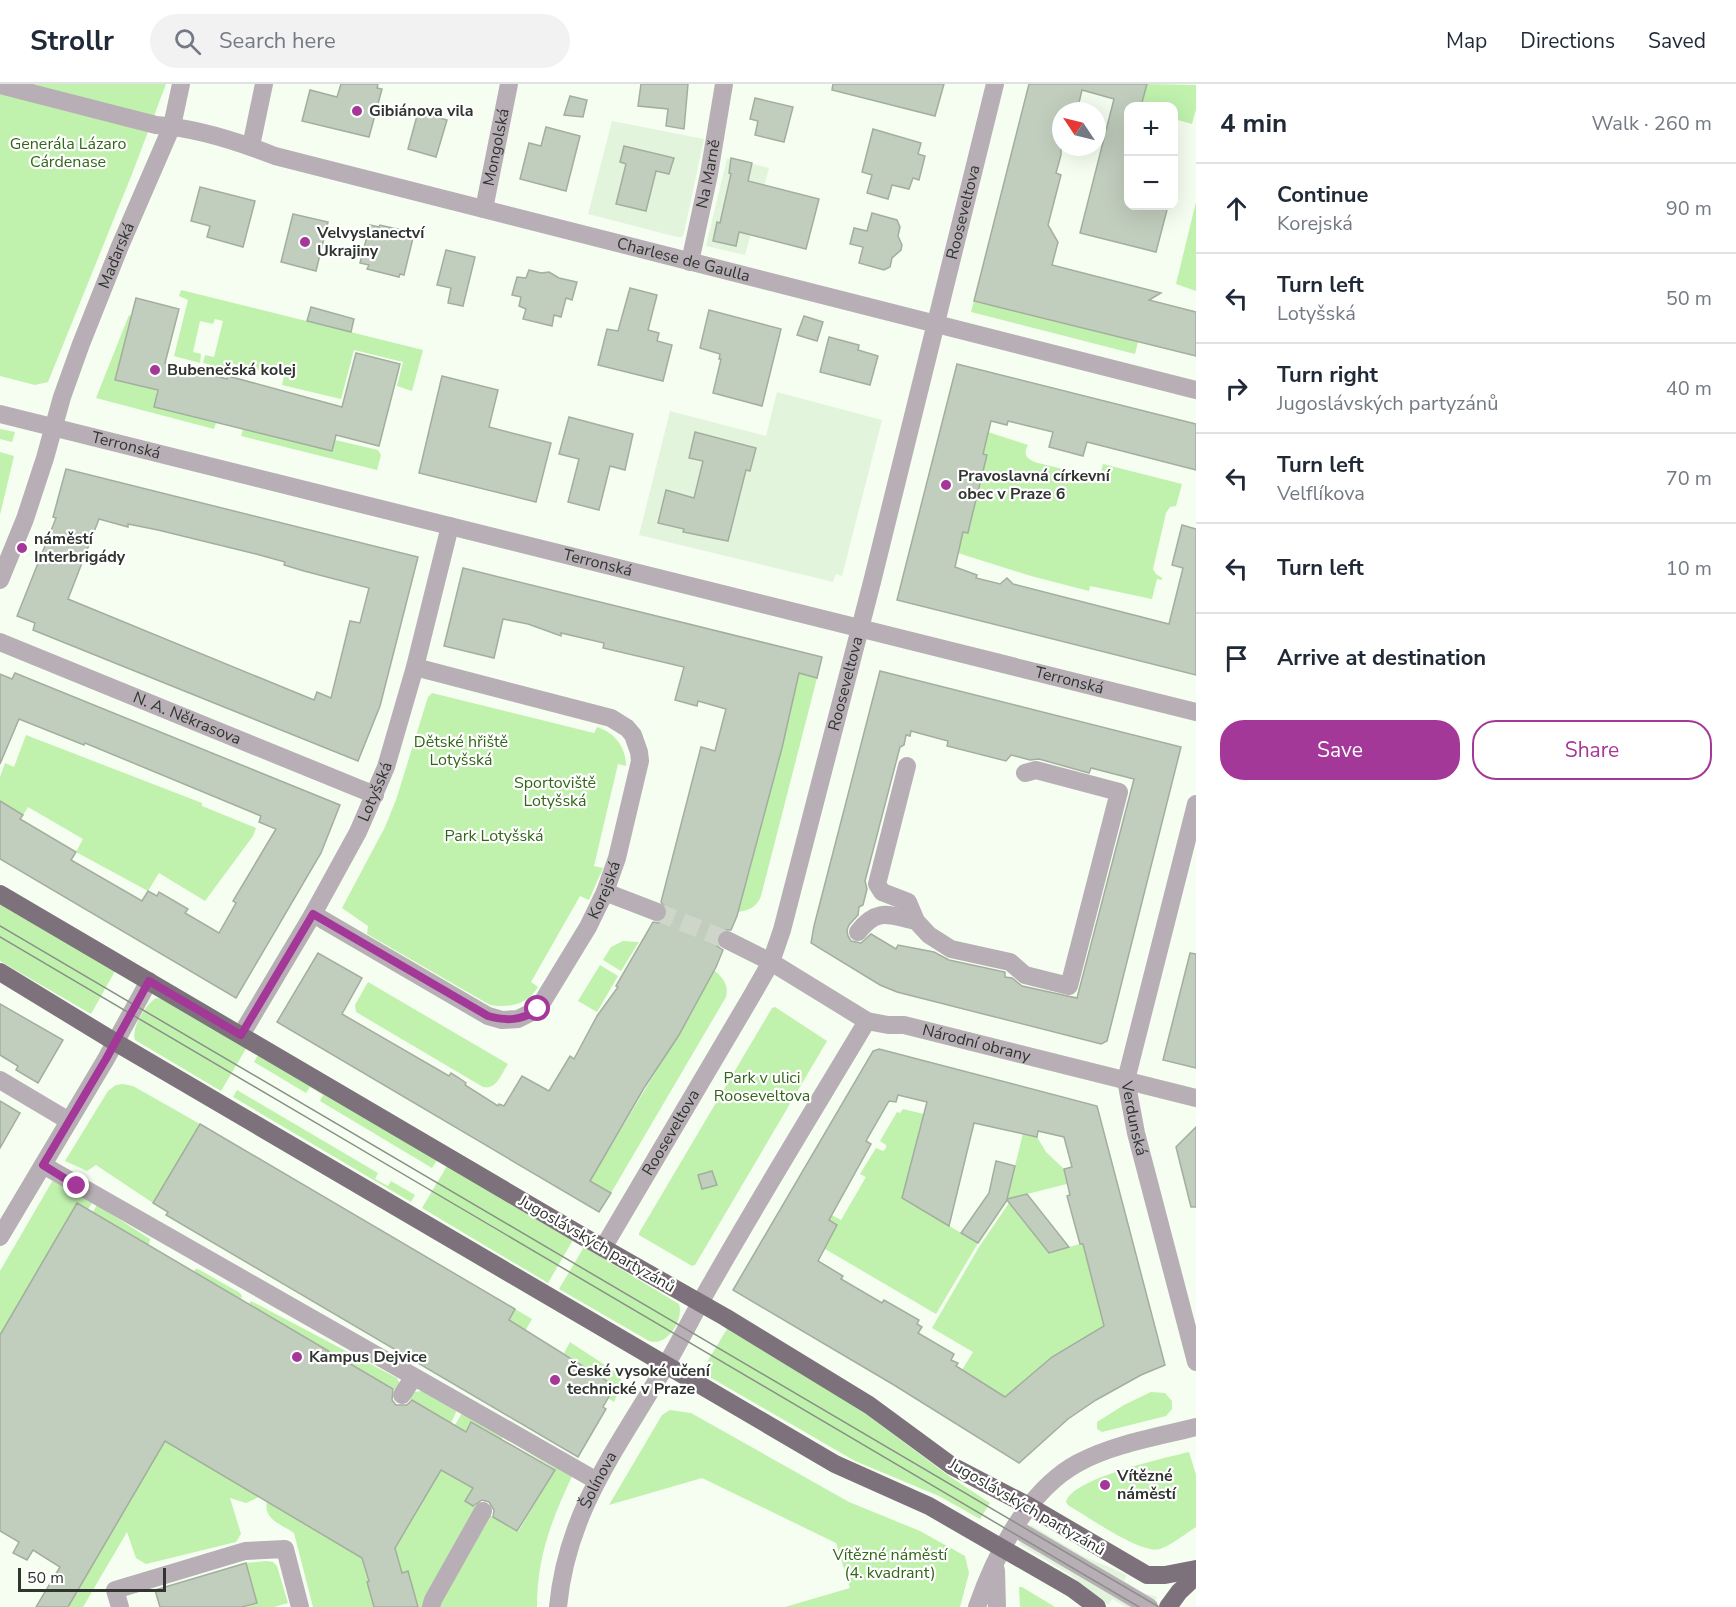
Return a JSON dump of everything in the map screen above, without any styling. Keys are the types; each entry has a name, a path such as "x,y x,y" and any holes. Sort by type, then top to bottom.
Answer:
{"main road":[{"name":"Jugoslávských partyzánů","path":"0,894 603,1248 701,1303 869,1406 952,1466 1029,1506 1147,1575 1165,1575 1196,1569"},
{"path":"0,972 115,1042 835,1464 929,1506 1074,1589 1097,1607"},
{"path":"1168,1607 1179,1592 1196,1576"}],"street":[{"name":"Maďarská","path":"53,428 81,344 172,126 181,84"},
{"path":"251,146 264,84"},
{"name":"Mongolská","path":"484,210 509,84"},
{"name":"Na Marně","path":"690,262 709,174 724,84"},
{"name":"Rooseveltova","path":"603,1248 771,962 782,930 860,628 995,84"},
{"path":"0,85 156,125 172,126"},
{"name":"Charlese de Gaulla","path":"172,126 251,146 275,156 484,210 1196,390"},
{"name":"Terronská","path":"0,414 1196,712"},
{"path":"0,580 25,519 53,428"},
{"name":"Lotyšská","path":"241,1035 313,914 358,832 375,795 386,767 415,667 450,526"},
{"name":"N. A. Někrasova","path":"0,642 375,795"},
{"name":"Korejská","path":"313,914 488,1016 502,1020 518,1019 538,1009 588,927 605,892 617,858 640,761 637,743 627,728 611,718 415,667"},
{"path":"907,766 877,884 882,892 908,902 916,921 929,935 951,949 1010,962 1025,975 1069,986 1119,792 1036,770 1025,773"},
{"name":"Verdunská","path":"1196,804 1126,1080 1136,1133 1196,1362"},
{"path":"605,892 657,912"},
{"path":"858,933 867,920 884,914 916,921"},
{"name":"Národní obrany","path":"727,940 771,962 867,1021 904,1025 1196,1098"},
{"path":"0,1238 149,981"},
{"path":"701,1303 867,1021"},
{"path":"0,1080 69,1120"},
{"path":"43,1165 597,1481"},
{"name":"Šolínova","path":"558,1607 563,1567 574,1530 597,1481 701,1303"},
{"path":"402,1395 413,1378"},
{"path":"977,1607 1015,1528 1029,1506 1049,1483 1079,1462 1107,1450 1196,1427"},
{"path":"431,1607 432,1600 483,1511"},
{"path":"1015,1528 1149,1607"},
{"path":"120,1607 115,1590 245,1551 285,1549 300,1607"},
{"path":"995,1566 997,1607"}],"shaded area":[{"path":"612,121 704,139 682,237 588,214"},
{"path":"727,158 769,168 745,255 706,246"},
{"path":"777,392 882,420 842,576 836,574 833,582 639,535 670,411 766,436"},
{"path":"1031,1525 1083,1556 1127,1575 1124,1581 1144,1593 1157,1597 1151,1607 1126,1607 1112,1599 1109,1605 1069,1574 1019,1544"}],"green space":[{"name":"Generála Lázaro Cárdenase","path":"0,84 166,84 48,382 35,385 0,376"},
{"path":"1147,84 1196,85 1196,109 1192,124 1178,120 1178,102 1142,102"},
{"path":"1196,202 1196,291 1176,284"},
{"path":"181,290 423,350 412,391 397,386 403,362 354,350 341,399 282,385 284,376 230,363 228,369 203,363 205,355 214,357 223,321 215,319 213,324 200,321 193,352 201,354 200,363 174,356 188,300 179,296"},
{"path":"974,301 1138,342 1135,354 971,312"},
{"path":"129,315 131,316 115,380 157,389 154,407 216,423 214,429 96,398"},
{"path":"0,429 15,432 12,442 0,439"},
{"path":"243,429 332,451 335,440 378,450 381,455 377,470 241,436"},
{"path":"988,432 1028,445 1027,457 1038,463 1092,476 1101,472 1103,464 1182,484 1176,506 1170,507 1166,513 1153,569 1162,580 1157,579 1152,599 1090,586 1089,591 958,553 963,532 968,533 987,455 983,454"},
{"name":"náměstí Interbrigády","path":"0,452 14,456 0,515"},
{"path":"799,673 817,678 761,896 752,907 738,912 751,866"},
{"name":"Park Lotyšská","path":"432,693 594,733 597,727 614,737 624,753 626,766 618,764 594,866 603,868 589,900 580,896 531,982 538,987 529,998 517,1004 490,1005 367,934 368,926 342,908 385,827 396,800 428,697"},
{"path":"26,735 202,803 202,806 256,828 253,836 205,901 159,873 148,891 76,852 83,839 28,807 23,815 0,801 0,777 5,763 14,767"},
{"path":"0,903 115,971 91,1014 0,961"},
{"path":"623,941 639,942 621,971 603,960 611,947"},
{"path":"600,965 618,976 597,1012 578,1001"},
{"path":"714,970 724,982 727,989 726,997 611,1193 590,1181"},
{"path":"368,982 508,1064 495,1084 483,1087 356,1012 355,1005"},
{"path":"156,998 162,999 247,1047 221,1091 135,1040 135,1029 140,1017"},
{"name":"Park v ulici Rooseveltova","path":"775,1007 827,1041 695,1265 692,1266 639,1233 772,1008"},
{"path":"258,1055 437,1160 432,1168 320,1101 323,1095 310,1087 306,1093 254,1062"},
{"path":"116,1085 133,1086 200,1124 153,1203 96,1165 87,1171 65,1161 108,1091"},
{"path":"237,1090 378,1173 375,1179 388,1186 391,1181 415,1195 411,1202 233,1097"},
{"path":"903,1109 924,1114 902,1198 978,1243 936,1314 820,1246 830,1238 837,1225 827,1219 824,1211 841,1220 866,1177 860,1174 876,1148 883,1151 886,1148 886,1145 880,1141 897,1112 900,1113"},
{"path":"1023,1133 1037,1137 1046,1152 1064,1169 1067,1184 1007,1199"},
{"path":"447,1166 573,1240 548,1283 422,1208"},
{"path":"53,1180 93,1202 0,1335 0,1271"},
{"path":"1009,1203 1049,1253 1083,1243 1102,1318 1112,1322 1052,1357 998,1403 997,1392 962,1370 973,1352 932,1328 979,1247"},
{"path":"97,1205 150,1239 149,1245 93,1212"},
{"path":"584,1247 679,1304 679,1317 673,1331 668,1336 656,1342 649,1341 559,1289"},
{"path":"195,1269 240,1293 241,1299 194,1272"},
{"path":"251,1301 397,1378 400,1384 398,1391 249,1304"},
{"path":"515,1309 532,1319 520,1340 508,1322"},
{"path":"727,1329 858,1408 949,1476 990,1503 980,1519 939,1496 855,1461 701,1372"},
{"path":"570,1342 620,1375 622,1384 614,1402 608,1398 615,1385 564,1353"},
{"path":"422,1391 457,1410 451,1423 408,1398 414,1392"},
{"path":"1151,1392 1165,1393 1172,1401 1172,1409 1166,1416 1102,1432 1097,1429 1097,1422"},
{"name":"Vítězné náměstí (4. kvadrant)","path":"670,1410 691,1413 849,1502 920,1531 965,1556 969,1573 960,1607 785,1607 850,1588 836,1543 702,1478 609,1505 662,1415"},
{"path":"462,1413 573,1474 547,1538 540,1571 537,1607 440,1607 440,1602 490,1515 518,1532 555,1469 503,1437 495,1449 455,1425"},
{"path":"165,1441 259,1497 246,1503 230,1498 241,1534 236,1542 146,1564 136,1558 127,1532 83,1607 68,1607"},
{"path":"1189,1452 1196,1475 1196,1527 1160,1549 1152,1549 1128,1541 1066,1502 1072,1493 1101,1477"},
{"path":"441,1470 473,1488 465,1500 477,1508 424,1607 418,1607 408,1572 402,1573 395,1546"},
{"path":"267,1501 362,1555 374,1607 313,1607 294,1533 270,1517 266,1507"},
{"path":"273,1562 277,1566 288,1603 274,1607 246,1607 257,1603 246,1563"},
{"path":"1019,1587 1022,1587 1055,1607 1020,1607"}],"building":[{"name":"Gibiánova vila","path":"341,84 378,84 377,88 382,89 369,137 302,121 310,90 337,97"},
{"path":"641,84 688,84 684,129 666,126 668,109 638,106"},
{"path":"833,84 944,84 935,116 832,90"},
{"path":"1029,84 1147,84 1142,102 1124,102 1124,210 1167,210 1156,252 1080,233 1100,156 1106,156 1106,131 1114,99 1082,90 1079,102 1052,102 1052,156 1061,156 1056,173 1061,175 1048,225 1058,242 1052,265 1161,293 1149,300 1196,312 1196,356 974,301"},
{"path":"570,96 587,100 583,117 564,115"},
{"path":"755,98 793,107 784,142 755,135 758,121 750,119"},
{"path":"418,112 447,120 436,157 408,149"},
{"path":"546,127 580,136 566,191 520,179 529,143 541,146"},
{"path":"873,129 921,143 918,154 925,156 919,180 913,178 909,189 892,185 888,199 867,193 872,175 862,172"},
{"path":"624,146 674,158 669,174 656,171 646,211 616,204 626,164 620,162"},
{"path":"731,158 752,163 748,181 819,199 806,249 739,232 736,246 713,241 717,222 720,223 731,174 729,173"},
{"path":"200,187 255,201 243,247 207,237 210,226 191,221"},
{"path":"872,213 897,220 900,227 898,236 902,245 901,250 892,258 890,267 884,270 859,263 863,247 850,244 854,228 867,231"},
{"name":"Velvyslanectví Ukrajiny","path":"293,214 328,222 316,271 281,262"},
{"path":"370,225 410,232 413,238 404,275 400,274 399,277 367,269 369,265 360,263"},
{"path":"446,250 475,257 463,306 448,303 451,288 437,285"},
{"path":"529,270 549,272 559,278 577,282 572,300 566,298 561,317 554,315 552,326 523,319 526,309 519,306 521,297 512,295 517,277 526,278"},
{"path":"630,288 657,295 648,330 659,333 657,341 672,345 663,381 598,365 607,329 618,331"},
{"name":"Bubenečská kolej","path":"136,298 179,309 165,363 227,379 228,376 342,407 356,353 400,364 379,446 336,435 332,451 154,407 158,390 115,380"},
{"path":"311,307 354,319 351,332 307,321"},
{"path":"709,310 781,329 762,406 713,393 721,359 719,359 720,354 700,348"},
{"path":"804,316 823,322 817,341 797,335"},
{"path":"829,337 859,345 858,350 878,356 870,385 820,372"},
{"path":"957,364 1196,424 1196,470 1087,442 1083,456 1049,447 1053,432 1008,421 1007,425 991,421 983,454 987,455 968,533 963,532 955,567 977,575 976,578 1000,584 1007,578 1013,584 1169,624 1183,568 1172,565 1182,525 1196,529 1196,675 897,600"},
{"path":"442,376 498,390 489,427 551,443 536,502 419,473"},
{"path":"569,417 633,434 625,470 610,466 599,510 568,502 579,459 559,454"},
{"path":"695,432 756,448 750,471 746,470 728,541 683,532 684,529 658,523 666,490 694,498 703,461 689,458"},
{"path":"66,469 418,557 380,706 358,761 33,630 35,623 17,616 56,518 53,517","holes":["99,519 128,527 128,524 158,530 256,554 285,562 284,565 369,588 360,623 350,621 331,698 317,692 314,700 68,599"]},
{"path":"463,568 822,657 817,678 799,673 782,748 737,916 731,930 721,930 717,936 717,946 723,950 716,967 679,1035 644,1088 590,1181 611,1193 599,1212 277,1022 318,953 362,978 342,1014 449,1076 451,1073 498,1106 499,1104 504,1106 522,1076 549,1091 570,1056 574,1059 597,1016 618,987 616,986 653,922 659,923 667,917 668,910 661,902 701,747 715,751 726,709 698,701 697,706 675,700 684,667 603,648 604,643 561,633 561,636 528,624 503,619 494,658 444,646"},
{"path":"880,671 1181,747 1107,1041 1101,1044 897,992 880,985 811,943","holes":["911,731 948,741 947,746 1006,761 1011,755 1030,760 1039,759 1089,773 1091,768 1134,779 1077,998 1022,986 1012,978 1005,977 1005,972 949,960 934,952 898,945 896,949 871,934 861,943 851,941 848,936 849,925 858,915 859,907 863,905 867,889 865,881 900,747 904,745 906,735 910,736"]},
{"path":"15,673 340,805 321,853 236,998 0,859 0,801 23,815 20,819 76,852 71,860 142,901 148,891 157,896 159,892 188,909 185,913 219,933 236,903 233,901 276,829 259,822 261,816 85,743 84,745 19,719 0,764 0,674 12,679"},
{"path":"1190,953 1196,954 1196,1068 1163,1060"},
{"path":"0,1004 63,1040 38,1083 16,1070 18,1066 0,1055"},
{"path":"879,1049 1097,1106 1165,1365 1141,1375 1096,1400 1068,1419 1019,1463 894,1385 733,1290 873,1051","holes":["898,1095 927,1102 902,1198 949,1226 974,1123 1037,1137 1038,1131 1064,1137 1072,1167 1064,1169 1070,1195 1067,1196 1080,1244 1083,1244 1104,1326 1052,1357 1005,1397 956,1366 958,1363 951,1360 954,1354 918,1333 922,1327 917,1324 919,1320 884,1300 882,1303 841,1279 843,1276 818,1261 837,1225 829,1220 871,1144 866,1141 889,1101 896,1102"]},
{"path":"0,1101 20,1113 0,1148"},
{"path":"200,1124 515,1309 509,1320 615,1386 603,1407 606,1409 578,1457 166,1215 168,1212 153,1203"},
{"path":"1196,1127 1196,1207 1191,1207 1176,1147"},
{"path":"996,1161 1015,1166 1007,1199 1027,1194 1069,1247 1049,1253 1007,1200 978,1243 961,1233 989,1193"},
{"path":"712,1171 717,1185 702,1189 698,1175"},
{"path":"77,1203 393,1389 392,1400 396,1405 407,1405 412,1400 466,1432 471,1422 555,1470 517,1531 493,1517 494,1510 489,1502 482,1500 473,1506 465,1501 473,1488 441,1470 395,1548 402,1573 408,1571 418,1607 374,1607 362,1558 165,1441 68,1607 36,1607 60,1567 33,1550 27,1560 13,1553 19,1542 0,1531 0,1335"},
{"path":"246,1563 257,1603 242,1607 160,1607 155,1590"}],"tunnel":[{"path":"657,912 727,940"}],"tram line":[{"path":"0,926 1159,1607"},
{"path":"0,937 1139,1607"}],"place":[{"name":"Gibiánova vila","path":"357,111"},
{"name":"Velvyslanectví Ukrajiny","path":"305,242"},
{"name":"Bubenečská kolej","path":"155,370"},
{"name":"Pravoslavná církevní obec v Praze 6","path":"946,485"},
{"name":"náměstí Interbrigády","path":"22,548"},
{"name":"Kampus Dejvice","path":"297,1357"},
{"name":"České vysoké učení technické v Praze","path":"555,1380"},
{"name":"Vítězné náměstí","path":"1105,1485"}],"route":[{"path":"77,1186 43,1165 149,981 241,1035 313,914 488,1016 502,1020 518,1019 538,1009"}],"park label":[{"name":"Dětské hřiště Lotyšská","path":"461,751"},
{"name":"Sportoviště Lotyšská","path":"555,792"}]}
